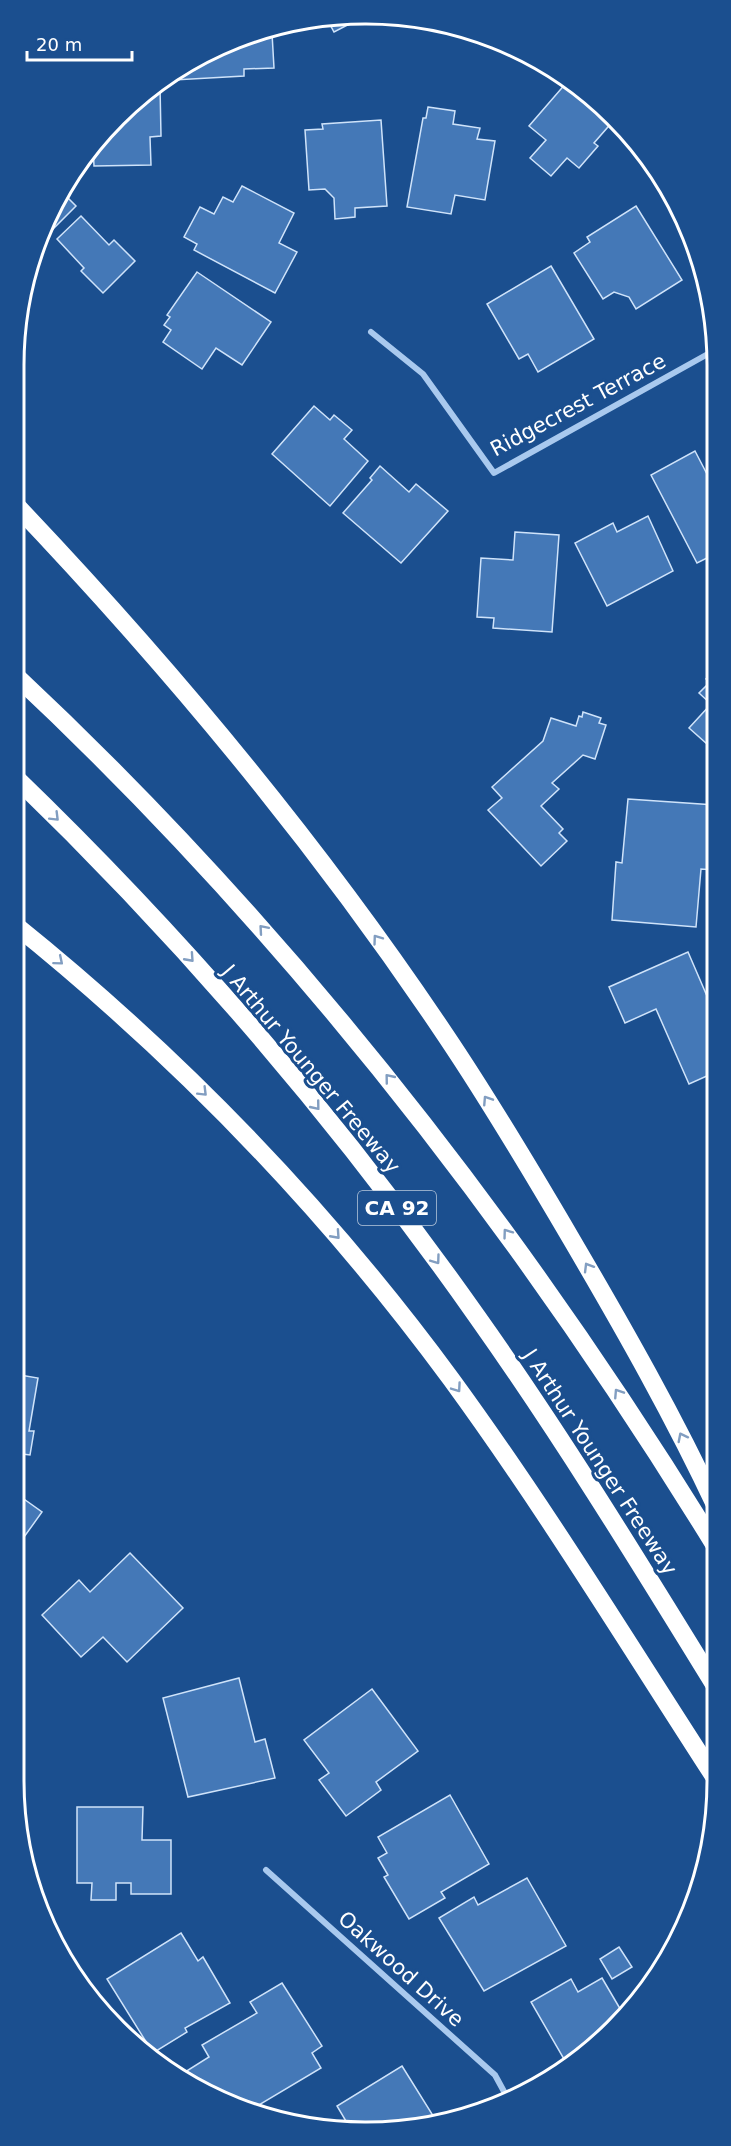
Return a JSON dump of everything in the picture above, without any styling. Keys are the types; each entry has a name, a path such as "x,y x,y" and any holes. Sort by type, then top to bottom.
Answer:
{"highway":[{"path":"24,514 150,653 242,762 321,862 446,1036 526,1162 612,1307 682,1436 707,1488"},
{"path":"24,684 79,736 194,854 288,959 388,1077 482,1198 570,1321 707,1533"},
{"name":"J Arthur Younger Freeway","path":"24,786 142,905 244,1019 340,1136 426,1247 563,1443 707,1673"},
{"path":"24,932 125,1017 202,1092 290,1184 380,1287 451,1379 524,1483 707,1766"}],"street":[{"name":"Ridgecrest Terrace","path":"371,332 423,374 494,473 706,354"},
{"name":"Oakwood Drive","path":"266,1870 495,2075 504,2092"}],"building":[{"path":"348,25 334,32 331,26"},
{"path":"272,37 274,68 244,69 244,76 180,80 214,59"},
{"path":"562,87 609,126 594,143 598,146 579,168 567,158 551,176 530,158 546,140 529,126"},
{"path":"160,93 161,136 150,137 151,165 94,166 94,160 109,140 140,109"},
{"path":"428,107 455,111 453,124 480,128 477,139 495,141 485,200 455,195 451,214 407,207 423,118 426,118"},
{"path":"381,120 387,206 355,208 355,217 335,219 334,198 325,189 309,190 305,130 323,129 322,124"},
{"path":"242,186 294,213 279,243 297,252 275,293 194,250 197,244 184,237 200,207 214,214 223,197 233,202"},
{"path":"68,198 76,206 52,230"},
{"path":"636,206 682,280 636,309 629,297 614,292 603,299 574,253 590,242 587,237"},
{"path":"81,216 109,245 114,240 135,261 103,293 81,271 84,268 57,239"},
{"path":"551,266 594,339 538,372 528,354 519,359 487,304"},
{"path":"197,272 271,322 242,365 216,348 202,369 163,342 171,330 164,325 170,317 167,315"},
{"path":"314,406 330,420 334,415 352,430 344,439 368,461 330,506 272,454"},
{"path":"695,451 707,474 707,558 697,563 651,475"},
{"path":"380,466 409,492 416,484 448,511 401,563 343,513 372,480 370,478"},
{"path":"648,516 673,571 607,606 575,543 613,523 617,532"},
{"path":"515,532 559,535 552,632 493,628 494,618 477,617 481,558 513,560"},
{"path":"707,685 707,700 699,693"},
{"path":"707,708 707,744 689,728"},
{"path":"583,712 601,718 599,723 606,725 595,759 583,755 552,783 559,789 541,806 563,829 559,833 567,841 541,866 488,810 502,798 492,787 543,741 551,718 576,726"},
{"path":"628,799 707,804 707,869 701,869 696,927 612,920 616,862 622,863"},
{"path":"688,952 707,996 707,1076 689,1084 656,1009 625,1023 609,987"},
{"path":"24,1376 38,1378 29,1431 34,1431 30,1455 24,1454"},
{"path":"24,1499 42,1512 24,1537"},
{"path":"130,1553 183,1608 127,1662 103,1637 81,1657 42,1615 79,1580 90,1592"},
{"path":"239,1678 255,1742 265,1739 275,1778 188,1797 163,1698"},
{"path":"372,1689 418,1751 376,1782 381,1790 346,1816 319,1780 329,1773 304,1740"},
{"path":"450,1795 489,1864 441,1892 445,1898 409,1919 384,1877 388,1875 378,1858 387,1853 378,1837"},
{"path":"77,1807 143,1807 142,1840 171,1840 171,1894 131,1894 131,1883 116,1883 116,1900 91,1900 92,1883 77,1883"},
{"path":"527,1878 566,1946 484,1991 439,1918 474,1897 478,1905"},
{"path":"181,1933 198,1961 203,1957 230,2003 185,2028 187,2032 157,2050 146,2042 107,1979"},
{"path":"619,1947 632,1967 612,1979 600,1959"},
{"path":"602,1978 620,2008 591,2037 563,2058 531,2002 571,1979 578,1992"},
{"path":"282,1983 322,2046 312,2053 321,2068 259,2105 214,2087 187,2071 209,2057 202,2045 257,2013 250,2002"},
{"path":"402,2066 433,2115 388,2121 346,2121 337,2106"}]}
